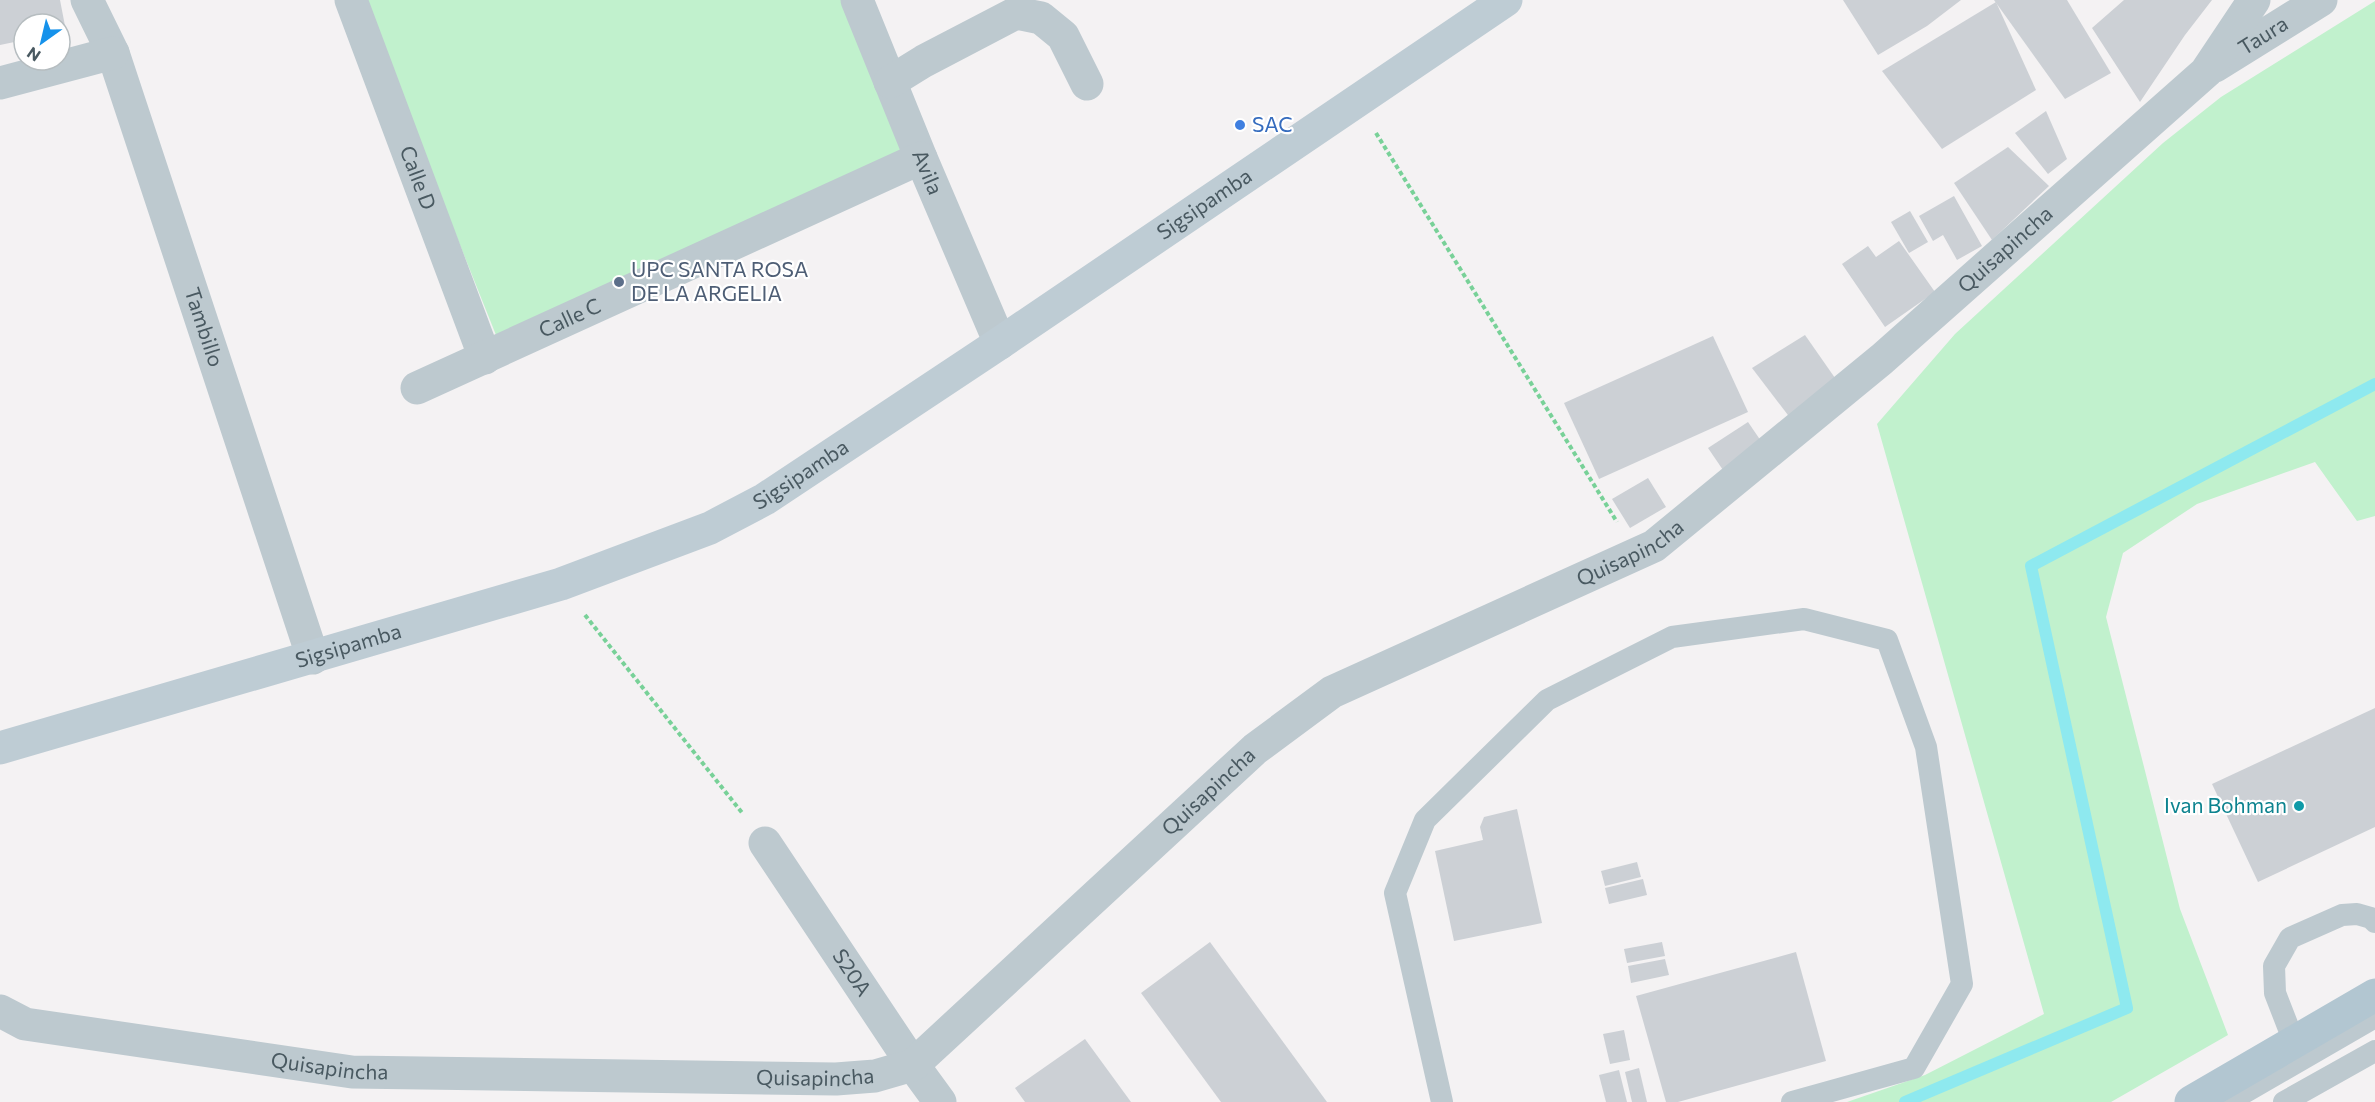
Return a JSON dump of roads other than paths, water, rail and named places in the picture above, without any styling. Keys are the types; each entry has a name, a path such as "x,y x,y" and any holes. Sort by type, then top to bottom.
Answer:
{"main road":[{"path":"2191,1102 2375,995"}],"street":[{"name":"Tambillo","path":"87,0 113,53 313,658"},
{"name":"Calle D","path":"351,0 485,358"},
{"name":"Avila","path":"857,0 1000,343"},
{"name":"Sigsipamba","path":"0,748 561,584 710,528 765,499 1000,343 1506,0"},
{"name":"Quisapincha","path":"0,1011 25,1024 352,1072 836,1079 875,1076 913,1065 1255,749 1332,692 1654,546 1882,358 2206,72 2254,0"},
{"name":"Taura","path":"2206,72 2321,0"},
{"path":"890,82 924,61 1016,13 1041,18 1063,36 1087,84"},
{"path":"0,83 113,53"},
{"name":"Calle C","path":"417,388 921,158"},
{"name":"S20A","path":"765,843 940,1102"}],"lane":[{"path":"1442,1102 1395,892 1425,820 1547,700 1672,637 1804,619 1887,640 1926,747 1962,984 1914,1068 1792,1102"},
{"path":"2294,1042 2275,993 2274,966 2290,938 2342,915 2357,914 2371,918 2375,922"},
{"path":"2228,1102 2375,1017"},
{"path":"2284,1102 2375,1051"}],"waterway":[{"path":"1905,1102 2127,1008 2031,566 2375,384"}],"place":[{"name":"SAC","path":"1240,125"},
{"name":"UPC SANTA ROSA DE LA ARGELIA","path":"619,282"},
{"name":"Ivan Bohman","path":"2299,806"}]}
